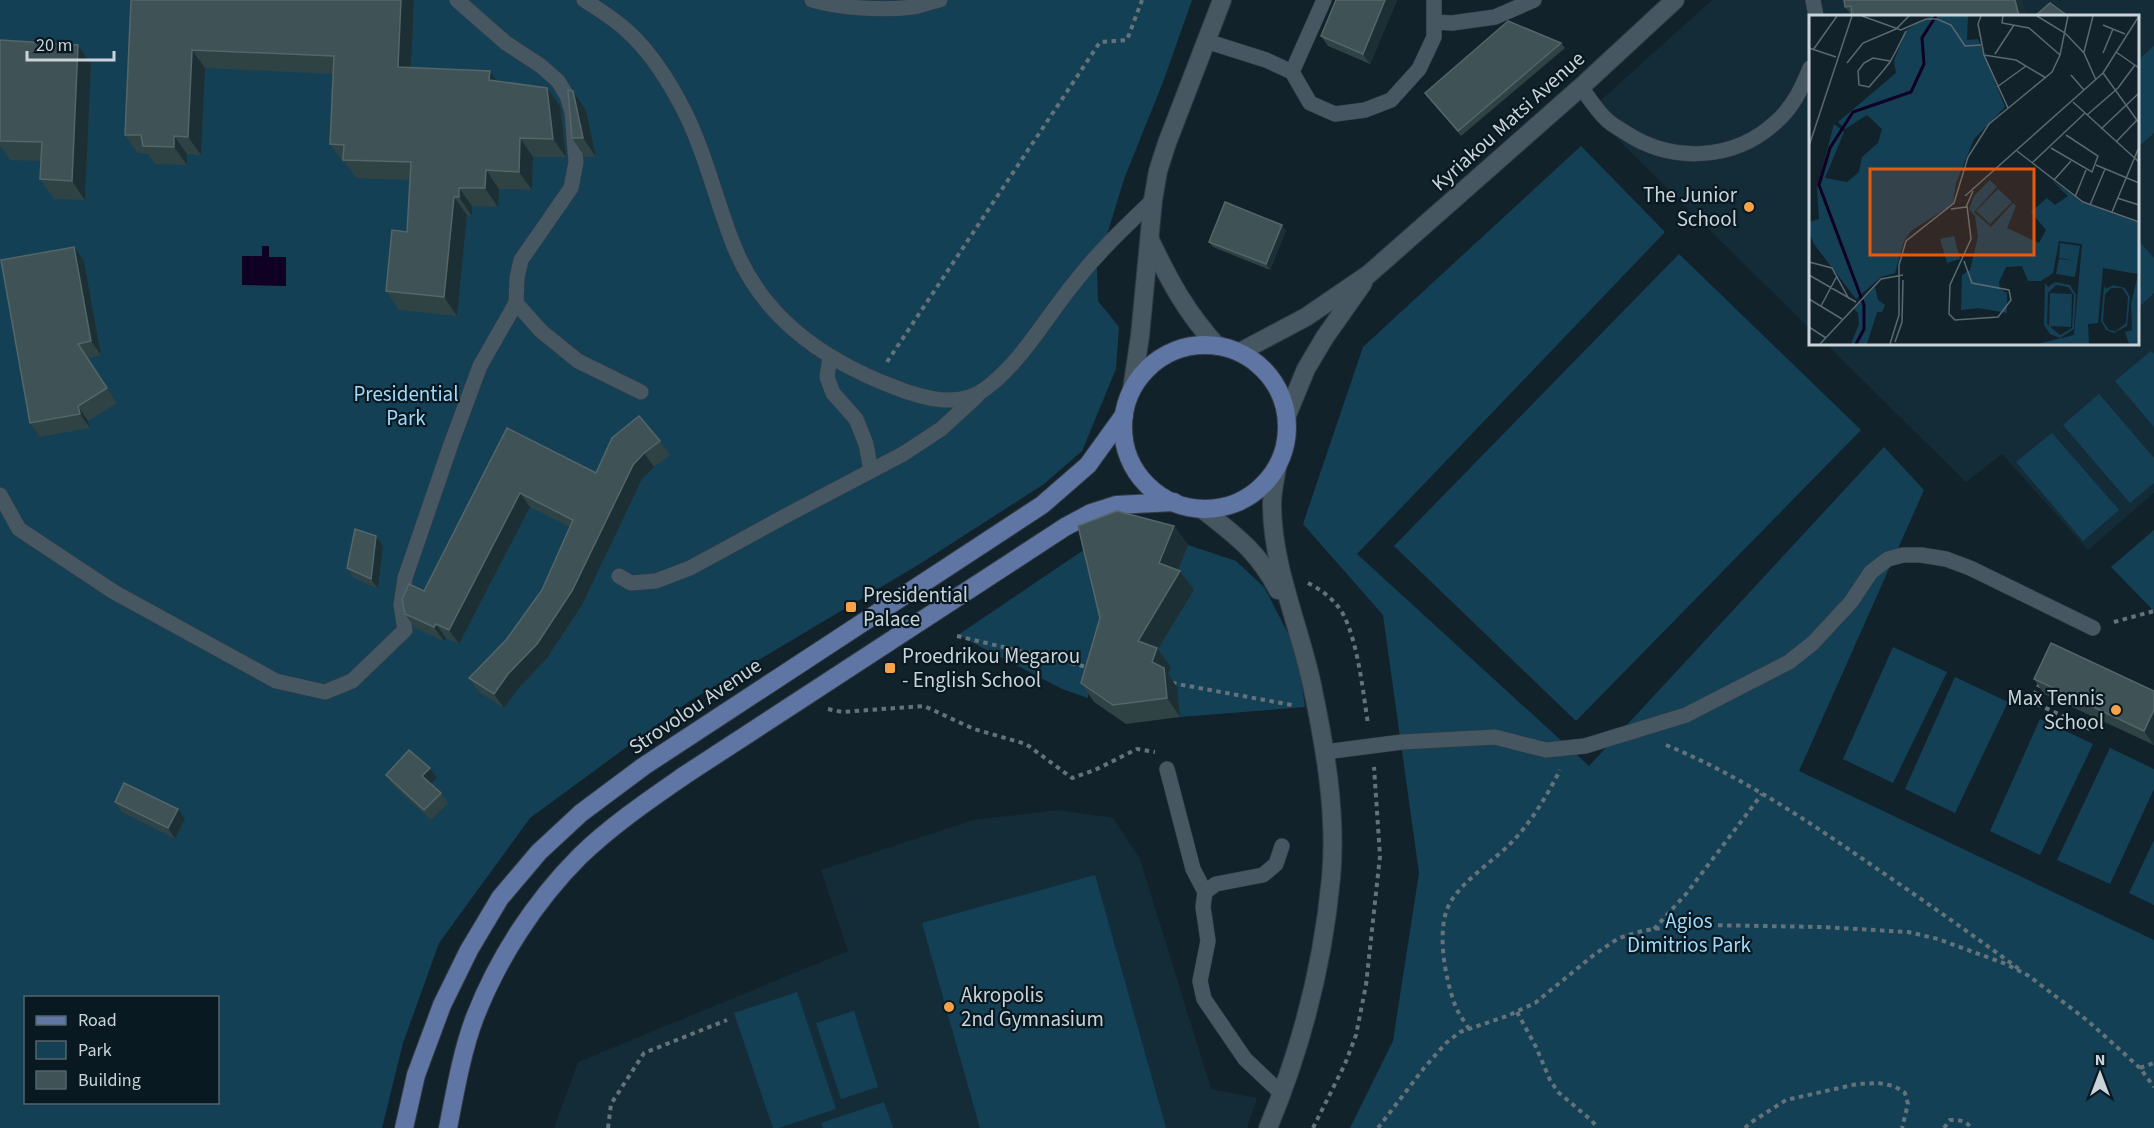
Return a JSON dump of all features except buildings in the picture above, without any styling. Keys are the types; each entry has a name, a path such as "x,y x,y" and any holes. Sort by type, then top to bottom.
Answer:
{"main road":[{"path":"1174,502 1148,486 1130,460 1123,431 1124,415 1132,389 1140,336 1153,200 1167,143 1222,0"},
{"name":"Kyriakou Matsi Avenue","path":"1240,352 1306,317 1369,274 1581,87 1674,0"},
{"path":"1149,239 1181,300 1196,323 1217,346"},
{"name":"Kyriakou Matsi Avenue","path":"1287,415 1306,369 1325,337 1369,274"},
{"path":"1132,389 1149,367 1164,356 1199,345 1217,346 1240,352 1266,371 1276,384 1287,415 1286,445 1277,468 1272,502 1274,533 1281,576 1306,656 1325,752 1330,803 1331,877 1315,977 1299,1042 1268,1128"},
{"name":"Strovolou Avenue","path":"404,1128 416,1075 442,1005 469,950 500,898 539,852 581,813 644,766 1042,505 1088,465 1124,415"},
{"path":"448,1128 457,1083 475,1017 503,958 538,904 580,856 626,816 685,775 1065,527 1091,513 1116,505 1174,502 1202,509 1224,506 1245,499 1257,490 1277,468"},
{"path":"1202,509 1251,549 1267,569 1297,626"}],"lane":[{"path":"0,495 19,530 114,592 276,681 325,692 352,681 405,630 401,605 405,578 480,366 516,303 517,278 521,260 571,188 576,162 572,113 567,96 558,81 541,66 506,43 457,0"},
{"path":"584,0 625,28 653,58 680,102 700,149 732,243 748,276 771,310 819,351 875,380 928,398 949,400 966,399 984,390"},
{"path":"812,0 882,8 911,7 940,0"},
{"path":"1292,72 1324,0"},
{"path":"1206,41 1266,60 1292,72 1310,103 1335,114 1365,110 1390,100 1419,69 1434,37 1434,0"},
{"path":"1435,22 1452,23 1495,17 1534,0"},
{"path":"1813,0 1816,15"},
{"path":"1581,87 1607,121 1644,144 1678,153 1696,154 1721,150 1745,142 1775,122 1799,94 1809,70"},
{"path":"619,576 631,584 656,581 690,568 903,454 941,429 1017,358 1094,258 1153,200"},
{"path":"516,303 541,331 578,361 641,392"},
{"path":"830,357 827,377 833,393 856,420 866,444 871,471"},
{"path":"1325,752 1402,742 1496,737 1546,750 1585,746 1686,715 1789,662 1814,643 1844,610 1871,572 1888,559 1903,555 1946,559 1970,568 2093,628"},
{"path":"1167,769 1193,869 1205,892 1203,906 1208,941 1200,981 1204,999 1245,1059 1282,1094"},
{"path":"1205,892 1216,884 1263,875 1276,864 1282,846"}],"path":[{"path":"875,380 1100,42 1127,40 1142,0"},
{"path":"2093,628 2154,611"},
{"path":"957,636 1092,669"},
{"path":"2042,680 2031,701 2094,730"},
{"path":"1166,681 1293,705"},
{"path":"813,692 830,710 842,712 924,706 974,729 1026,744 1072,778 1095,770 1137,749 1159,753 1167,769"},
{"path":"1660,743 1695,757 1810,823 2070,1007 2140,1068 2154,1087"},
{"path":"1468,1029 1455,1007 1447,977 1443,946 1445,919 1450,902 1464,885 1513,841 1550,790 1567,758 1585,746"},
{"path":"1653,929 1686,894 1762,794"},
{"path":"1378,1128 1424,1068 1446,1043 1460,1032 1535,1004 1595,954 1619,938 1653,929 1704,925 1773,925 1908,932 1966,948 2029,976"},
{"path":"1517,1012 1558,1092 1598,1128"},
{"path":"608,1128 611,1104 644,1053 727,1020"},
{"path":"2140,1068 2154,1063"},
{"path":"1745,1128 1786,1100 1857,1084 1878,1083 1894,1086 1905,1093 1908,1104 1902,1128"},
{"path":"1944,1128 1950,1120 1961,1120 1969,1124 1971,1128"}],"shaded area":[{"name":"The Junior School","path":"1712,0 2154,0 2154,493 2088,550 2002,454 1966,482 1827,345 2139,345 2139,15 1809,15 1809,328 1589,111"},
{"path":"262,246 269,246 269,257 286,257 286,286 242,285 242,256 262,256"},
{"name":"Akropolis 2nd Gymnasium","path":"1058,810 1113,818 1140,859 1211,1089 1257,1098 1247,1128 554,1128 578,1062 848,951 821,870 973,820"}],"green space":[{"name":"Presidential Park","path":"0,0 1192,0 1163,82 1124,179 1097,268 1098,301 1119,327 1116,369 1082,451 1044,484 918,565 688,702 530,818 439,943 403,1043 382,1128 0,1128"},
{"path":"2154,46 2154,133 2139,146 2139,59"},
{"name":"Agios Dimitrios Park","path":"1581,146 1665,232 1357,554 1589,766 1884,447 1924,490 1799,771 2154,940 2154,1128 1350,1128 1393,1041 1419,873 1383,615 1303,524 1363,347"},
{"path":"2139,241 2154,258 2154,293 2139,307"},
{"path":"1679,254 1861,430 1576,721 1394,546"},
{"path":"2151,351 2154,354 2154,427 2115,381"},
{"path":"2099,394 2154,458 2154,483 2130,503 2063,425"},
{"path":"2052,433 2119,510 2083,541 2016,462"},
{"path":"2154,530 2154,611 2111,567"},
{"path":"1091,545 1118,655 1089,680 1088,698 1062,689 958,635"},
{"path":"1188,545 1236,561 1264,587 1293,643 1299,665 1305,707 1180,717 1177,687 1151,660 1193,591 1173,582"},
{"path":"1893,647 1947,672 1893,783 1843,759"},
{"path":"1955,677 2008,702 1955,813 1905,789"},
{"path":"2040,719 2093,744 2040,855 1990,831"},
{"path":"2110,748 2154,769 2154,789 2110,884 2057,860"},
{"path":"2154,840 2154,905 2129,893"},
{"path":"1095,875 1166,1128 980,1128 922,923"},
{"path":"797,992 836,1109 773,1128 734,1013"},
{"path":"854,1011 878,1087 841,1099 816,1023"},
{"path":"884,1102 893,1128 823,1128 821,1123"}],"place":[{"name":"The Junior School","path":"1749,207"},
{"name":"Presidential Palace","path":"851,607"},
{"name":"Proedrikou Megarou - English School","path":"890,668"},
{"name":"Max Tennis School","path":"2116,710"},
{"name":"Akropolis 2nd Gymnasium","path":"949,1007"}]}
